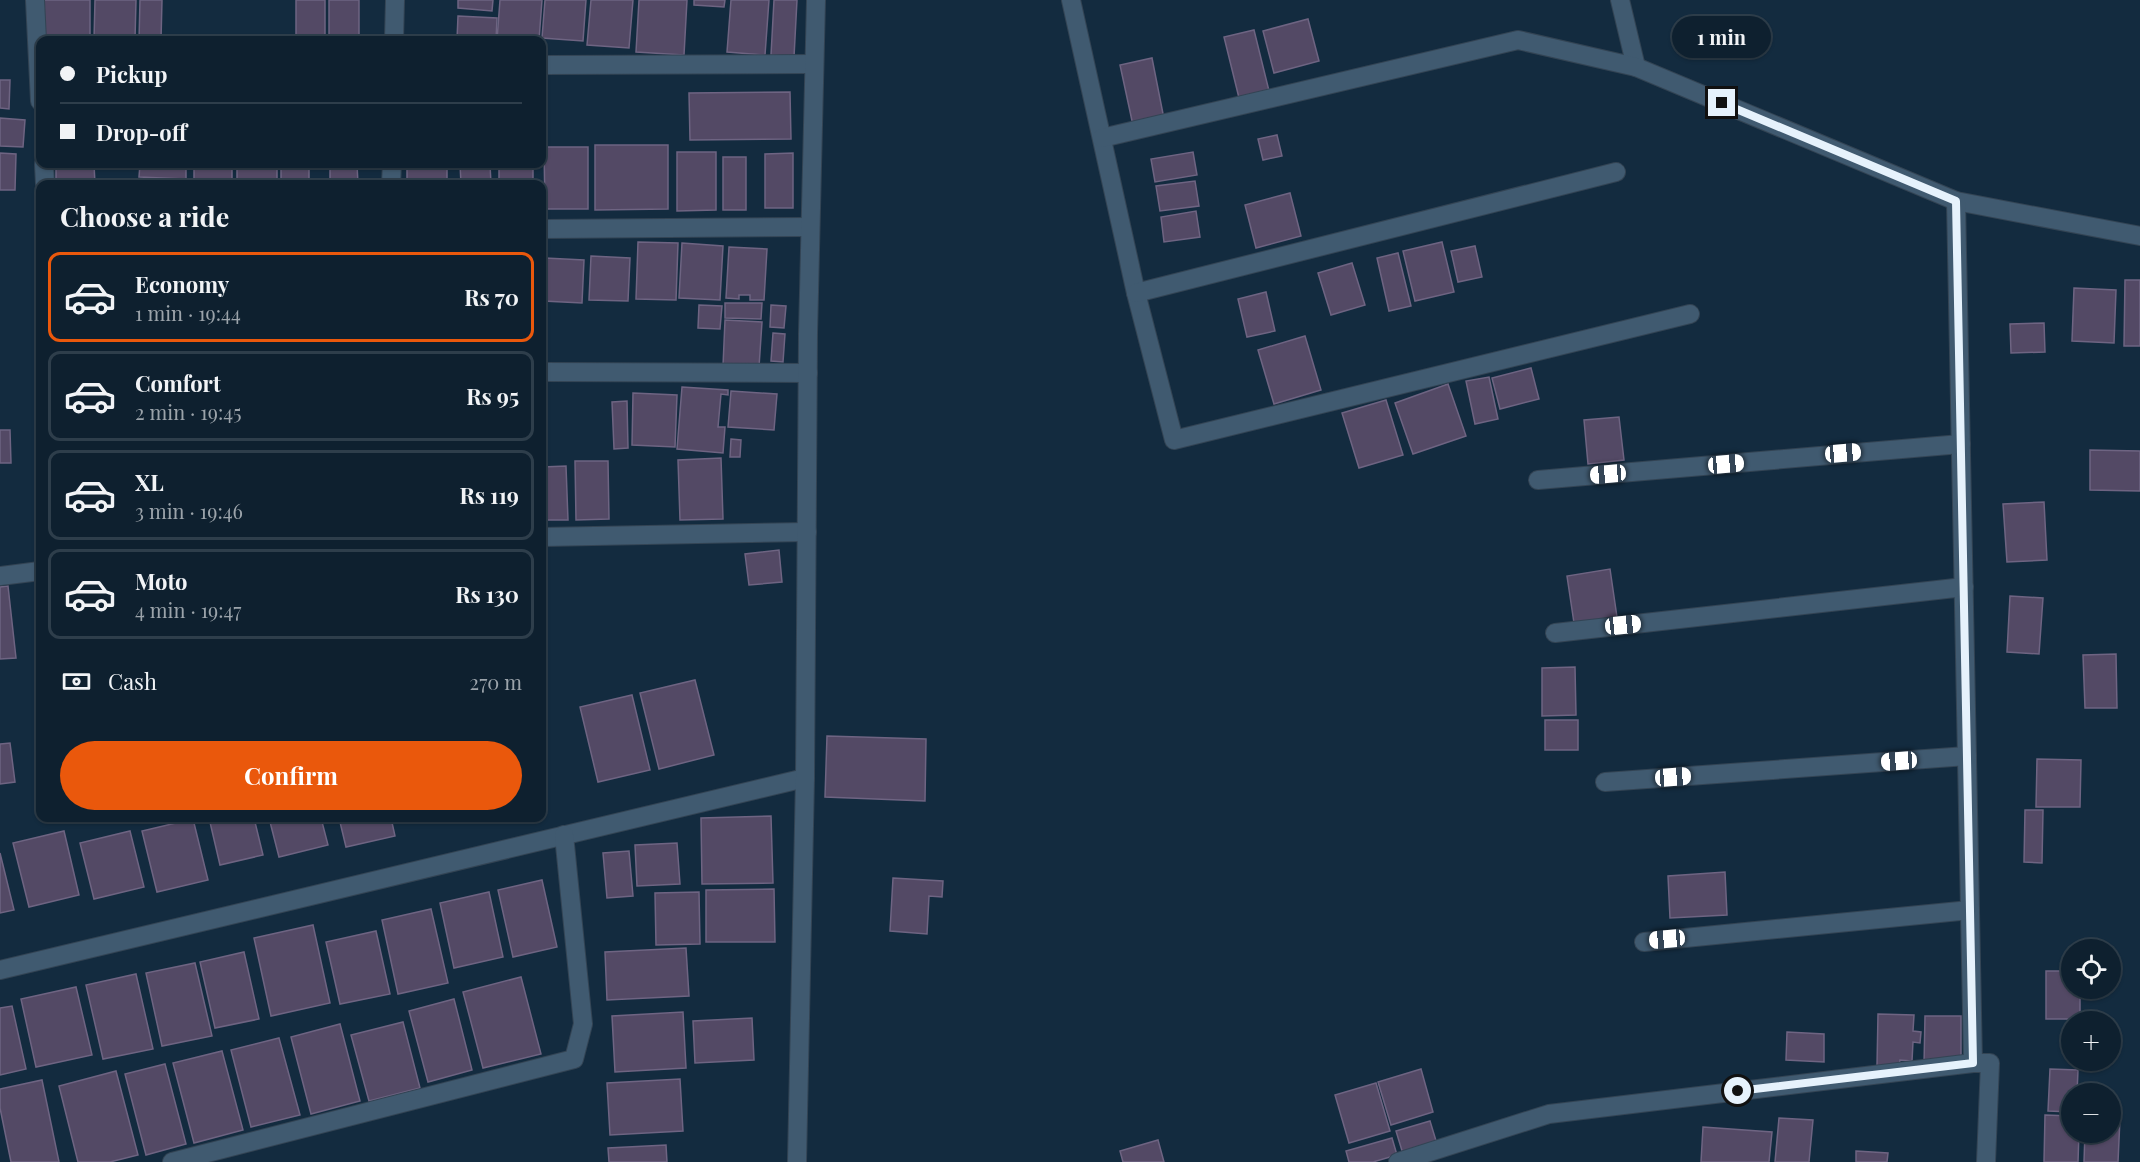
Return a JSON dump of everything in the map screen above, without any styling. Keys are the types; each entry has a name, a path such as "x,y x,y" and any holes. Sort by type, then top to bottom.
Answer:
{"street":[{"path":"35,0 38,36"},
{"path":"394,36 395,0"},
{"path":"797,1162 805,778 810,227 816,0"},
{"path":"1071,0 1136,293 1174,440 1690,314"},
{"path":"1620,0 1636,67"},
{"path":"1102,138 1518,40 1636,67 1956,201 2140,236"},
{"path":"546,65 814,64"},
{"path":"1136,293 1616,172"},
{"path":"1956,201 1973,1063"},
{"path":"546,229 810,227"},
{"path":"546,372 808,373"},
{"path":"1538,480 1961,444"},
{"path":"546,537 807,532"},
{"path":"0,576 36,572"},
{"path":"1555,633 1964,587"},
{"path":"1605,782 1967,756"},
{"path":"0,970 805,778"},
{"path":"172,1162 574,1059 583,1023 564,835"},
{"path":"1644,942 1970,910"},
{"path":"1398,1162 1549,1114 1973,1063 1990,1063 1986,1162"}],"building":[{"path":"40,0 90,0 90,36 41,36"},
{"path":"95,0 136,0 135,36 94,36"},
{"path":"140,0 162,0 161,36 139,36"},
{"path":"296,0 325,0 325,36 296,36"},
{"path":"329,0 359,0 359,36 329,36"},
{"path":"458,0 493,0 492,11 458,8"},
{"path":"500,0 542,0 539,36 497,36"},
{"path":"545,0 586,0 583,41 546,38 546,36 542,36"},
{"path":"591,0 633,0 629,48 587,45"},
{"path":"639,0 687,0 684,55 636,52"},
{"path":"694,0 725,0 724,7 694,5"},
{"path":"731,0 769,0 765,55 727,52"},
{"path":"774,0 797,0 794,57 771,55"},
{"path":"458,16 497,18 496,36 457,36"},
{"path":"1308,19 1319,61 1274,73 1263,31"},
{"path":"1254,30 1271,99 1241,106 1224,37"},
{"path":"1152,58 1165,124 1134,130 1120,65"},
{"path":"0,80 10,80 9,109 0,108"},
{"path":"790,92 791,139 690,140 689,93"},
{"path":"0,118 25,120 23,147 0,146"},
{"path":"1277,135 1282,156 1263,160 1258,139"},
{"path":"595,145 668,145 668,209 595,210"},
{"path":"546,147 588,147 588,209 546,209"},
{"path":"677,152 716,152 716,210 677,211"},
{"path":"1193,152 1197,175 1155,182 1151,159"},
{"path":"0,153 16,154 15,190 0,190"},
{"path":"793,153 793,208 765,208 765,154"},
{"path":"723,157 746,157 746,210 723,210"},
{"path":"56,168 94,168 95,180 56,180"},
{"path":"140,168 186,168 186,179 139,177"},
{"path":"194,168 232,168 232,180 194,180"},
{"path":"237,168 277,168 277,180 237,180"},
{"path":"281,168 309,168 309,180 281,180"},
{"path":"330,168 357,168 358,180 330,180"},
{"path":"407,168 447,168 447,180 407,180"},
{"path":"460,168 490,168 491,180 461,180"},
{"path":"499,168 533,168 533,180 499,180"},
{"path":"1195,181 1199,206 1160,211 1156,186"},
{"path":"1290,193 1301,236 1256,248 1245,205"},
{"path":"1196,211 1200,237 1164,242 1161,217"},
{"path":"638,242 678,243 676,300 636,299"},
{"path":"1442,242 1454,292 1415,301 1403,251"},
{"path":"682,243 723,246 720,300 679,298"},
{"path":"1475,246 1482,277 1458,282 1451,251"},
{"path":"729,247 767,249 764,300 750,300 750,295 739,295 739,299 726,298"},
{"path":"1398,253 1411,306 1389,311 1377,258"},
{"path":"591,256 630,258 628,301 589,300"},
{"path":"546,258 584,260 582,303 546,301"},
{"path":"1352,263 1365,305 1331,315 1318,273"},
{"path":"2125,280 2140,280 2140,346 2124,346"},
{"path":"2074,288 2116,290 2114,343 2072,341"},
{"path":"1266,292 1275,331 1247,337 1238,299"},
{"path":"725,303 762,303 761,319 725,318"},
{"path":"699,305 722,306 720,329 698,328"},
{"path":"771,305 786,306 784,328 770,327"},
{"path":"725,320 762,322 759,367 723,366"},
{"path":"2044,323 2045,352 2011,353 2010,324"},
{"path":"773,333 785,334 783,362 771,361"},
{"path":"1305,336 1321,390 1274,404 1258,350"},
{"path":"1531,368 1539,399 1500,409 1492,378"},
{"path":"1489,377 1498,419 1475,424 1466,381"},
{"path":"1448,384 1466,436 1413,454 1395,403"},
{"path":"682,387 728,390 728,395 721,394 718,427 725,427 723,453 677,449"},
{"path":"731,391 777,394 774,430 728,427"},
{"path":"633,393 677,395 675,447 632,445"},
{"path":"1386,400 1403,455 1359,468 1342,413"},
{"path":"627,401 628,448 614,449 612,402"},
{"path":"1619,417 1624,460 1588,464 1584,420"},
{"path":"0,430 10,430 11,463 0,463"},
{"path":"731,439 741,440 740,457 730,457"},
{"path":"2090,450 2140,451 2140,491 2090,490"},
{"path":"721,458 723,519 680,520 678,460"},
{"path":"575,461 608,461 609,519 576,520"},
{"path":"566,466 568,520 546,520 546,467"},
{"path":"2044,502 2047,560 2007,562 2003,504"},
{"path":"779,550 782,582 749,585 745,554"},
{"path":"1610,569 1617,617 1574,623 1567,576"},
{"path":"8,586 16,658 0,659 0,587"},
{"path":"2010,596 2043,598 2039,654 2007,652"},
{"path":"2116,654 2117,708 2085,708 2083,655"},
{"path":"1575,667 1576,715 1542,716 1542,668"},
{"path":"695,680 714,755 659,769 640,693"},
{"path":"632,695 650,770 598,782 580,707"},
{"path":"1545,720 1578,720 1578,750 1545,750"},
{"path":"827,736 926,739 925,801 825,797"},
{"path":"10,743 15,782 0,784 0,744"},
{"path":"2037,759 2081,760 2080,807 2036,807"},
{"path":"2025,810 2043,810 2042,863 2024,862"},
{"path":"771,816 773,883 702,884 701,818"},
{"path":"180,822 194,822 208,880 157,892 142,831"},
{"path":"210,822 255,822 263,855 220,865"},
{"path":"270,822 322,822 328,845 279,857"},
{"path":"340,822 392,822 395,836 346,847"},
{"path":"64,831 79,895 29,907 13,843"},
{"path":"130,831 144,887 94,899 80,843"},
{"path":"677,843 680,884 637,886 635,845"},
{"path":"629,851 633,896 607,898 603,853"},
{"path":"0,853 14,910 0,913"},
{"path":"1725,872 1727,915 1670,918 1668,876"},
{"path":"893,878 943,881 942,897 929,896 927,934 890,931"},
{"path":"542,880 557,947 513,957 498,890"},
{"path":"774,889 775,942 706,942 706,890"},
{"path":"489,892 503,957 454,968 440,903"},
{"path":"699,892 700,944 656,945 655,893"},
{"path":"431,909 448,983 398,994 382,920"},
{"path":"313,925 330,1003 271,1016 254,938"},
{"path":"376,931 390,994 340,1004 326,942"},
{"path":"686,948 689,996 607,1000 605,952"},
{"path":"244,952 259,1019 215,1028 200,962"},
{"path":"195,963 212,1036 162,1046 146,973"},
{"path":"2046,971 2061,971 2061,999 2080,999 2080,1011 2061,1011 2061,1019 2046,1019"},
{"path":"136,974 153,1049 103,1059 86,985"},
{"path":"521,977 541,1054 483,1068 463,992"},
{"path":"76,987 92,1055 36,1067 21,999"},
{"path":"454,999 472,1070 428,1082 409,1011"},
{"path":"12,1006 26,1069 0,1075 0,1008"},
{"path":"683,1012 686,1068 615,1072 612,1016"},
{"path":"1878,1014 1914,1015 1913,1031 1921,1032 1920,1043 1913,1042 1912,1061 1900,1060 1899,1067 1877,1066"},
{"path":"1925,1016 1961,1016 1961,1065 1924,1065"},
{"path":"752,1018 754,1060 695,1063 693,1021"},
{"path":"403,1022 420,1088 369,1101 351,1035"},
{"path":"340,1024 360,1101 311,1114 291,1037"},
{"path":"1787,1032 1824,1034 1824,1062 1786,1060"},
{"path":"279,1038 300,1115 251,1127 231,1050"},
{"path":"222,1051 243,1130 194,1143 173,1063"},
{"path":"165,1064 186,1144 146,1155 125,1074"},
{"path":"1421,1069 1433,1112 1391,1125 1378,1082"},
{"path":"2050,1069 2078,1071 2077,1083 2061,1083 2061,1112 2048,1111"},
{"path":"116,1071 138,1155 110,1162 78,1162 59,1086"},
{"path":"680,1079 683,1131 610,1135 607,1083"},
{"path":"42,1080 59,1162 11,1162 0,1108 0,1089"},
{"path":"1376,1083 1390,1131 1349,1143 1335,1095"},
{"path":"2045,1115 2061,1116 2061,1143 2079,1143 2078,1162 2044,1162"},
{"path":"1779,1118 1813,1120 1809,1162 1775,1162"},
{"path":"1430,1121 1437,1144 1403,1154 1396,1131"},
{"path":"1703,1127 1772,1132 1769,1162 1701,1162"},
{"path":"1392,1138 1397,1155 1373,1162 1349,1162 1346,1151"},
{"path":"1158,1140 1164,1162 1123,1162 1120,1151"},
{"path":"2085,1143 2119,1143 2118,1162 2084,1162"},
{"path":"666,1145 667,1162 609,1162 608,1148"},
{"path":"1856,1151 1888,1153 1887,1162 1856,1162"}],"route":[{"path":"1722,103 1956,201 1973,1063 1738,1091"}]}
